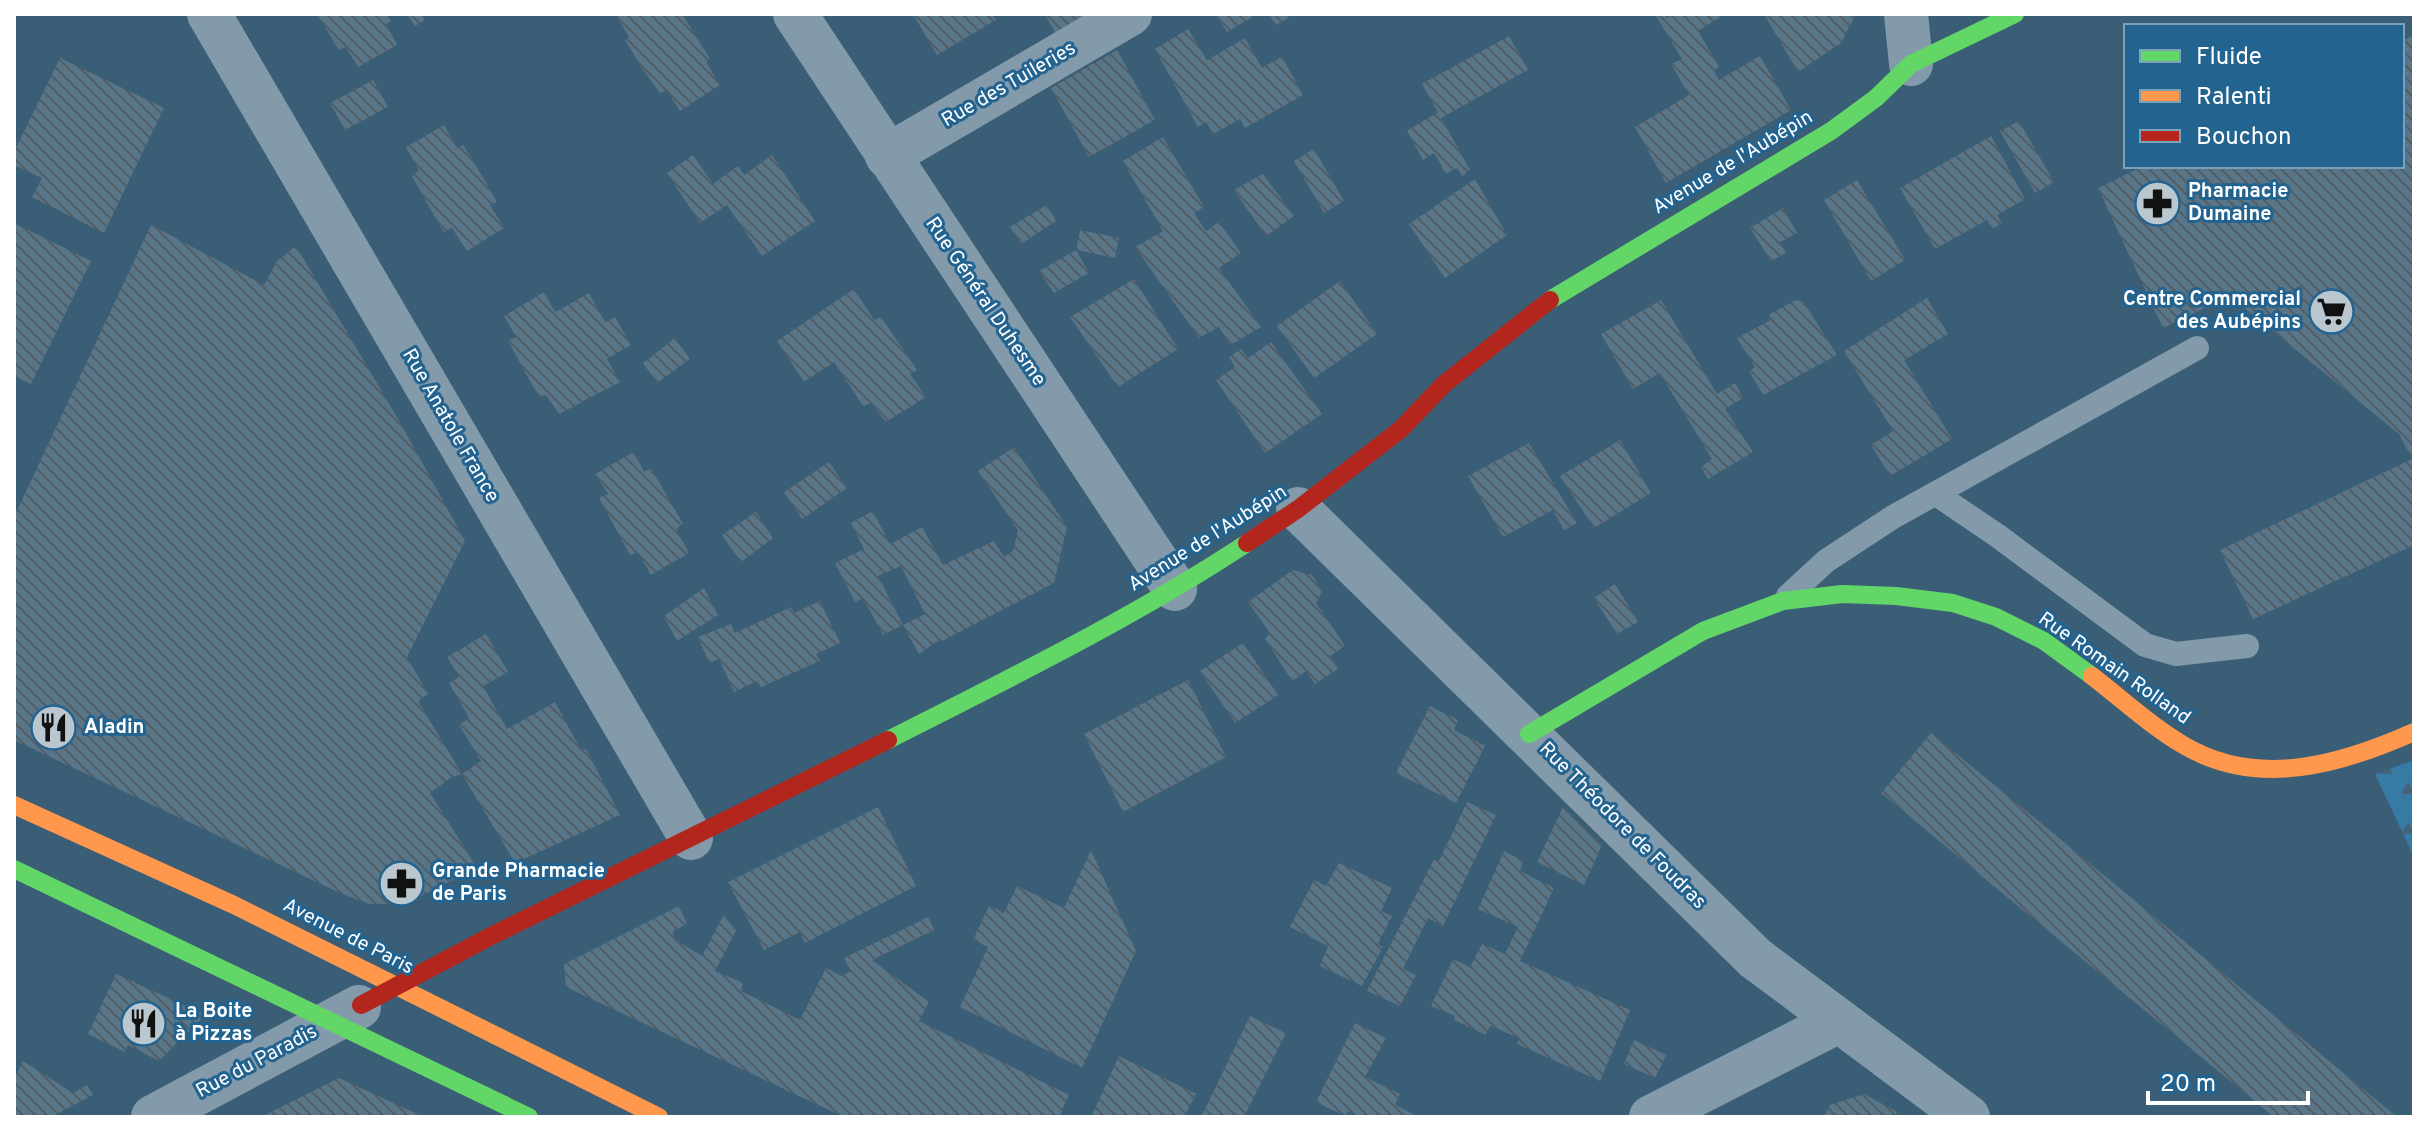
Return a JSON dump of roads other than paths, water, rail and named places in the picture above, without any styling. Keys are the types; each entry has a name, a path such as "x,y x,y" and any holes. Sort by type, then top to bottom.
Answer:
{"street":[{"name":"Rue Anatole France","path":"209,14 691,838"},
{"name":"Rue Général Duhesme","path":"795,14 1175,589"},
{"name":"Rue des Tuileries","path":"887,156 1130,14"},
{"path":"1906,14 1911,64"},
{"name":"Avenue de l'Aubépin","path":"363,1004 491,936 1055,655 1175,589 1298,509 1401,429 1444,384 1548,301 1831,131 1876,98 1911,64 2015,14"},
{"name":"Rue Théodore de Foudras","path":"1298,509 1755,958 1968,1117"},
{"name":"Rue Romain Rolland","path":"1529,734 1703,631 1783,601 1842,594 1953,603 1996,617 2044,641 2185,746 2209,759 2250,770 2297,769 2342,761 2414,732"},
{"name":"Avenue de Paris","path":"14,805 234,905 363,1004 529,1117"},
{"name":"Avenue de Paris","path":"14,869 659,1117"},
{"name":"Rue du Paradis","path":"153,1117 363,1004"},
{"path":"1651,1117 1839,1021"}],"lane":[{"path":"1783,601 1826,561 1893,517 2197,348"},
{"path":"1936,494 2145,645 2176,654 2247,646"}],"place":[{"name":"Pharmacie Dumaine","path":"2157,203"},
{"name":"Centre Commercial des Aubépins","path":"2332,312"},
{"name":"Aladin","path":"53,728"},
{"name":"Grande Pharmacie de Paris","path":"401,884"},
{"name":"La Boite à Pizzas","path":"144,1024"}]}
